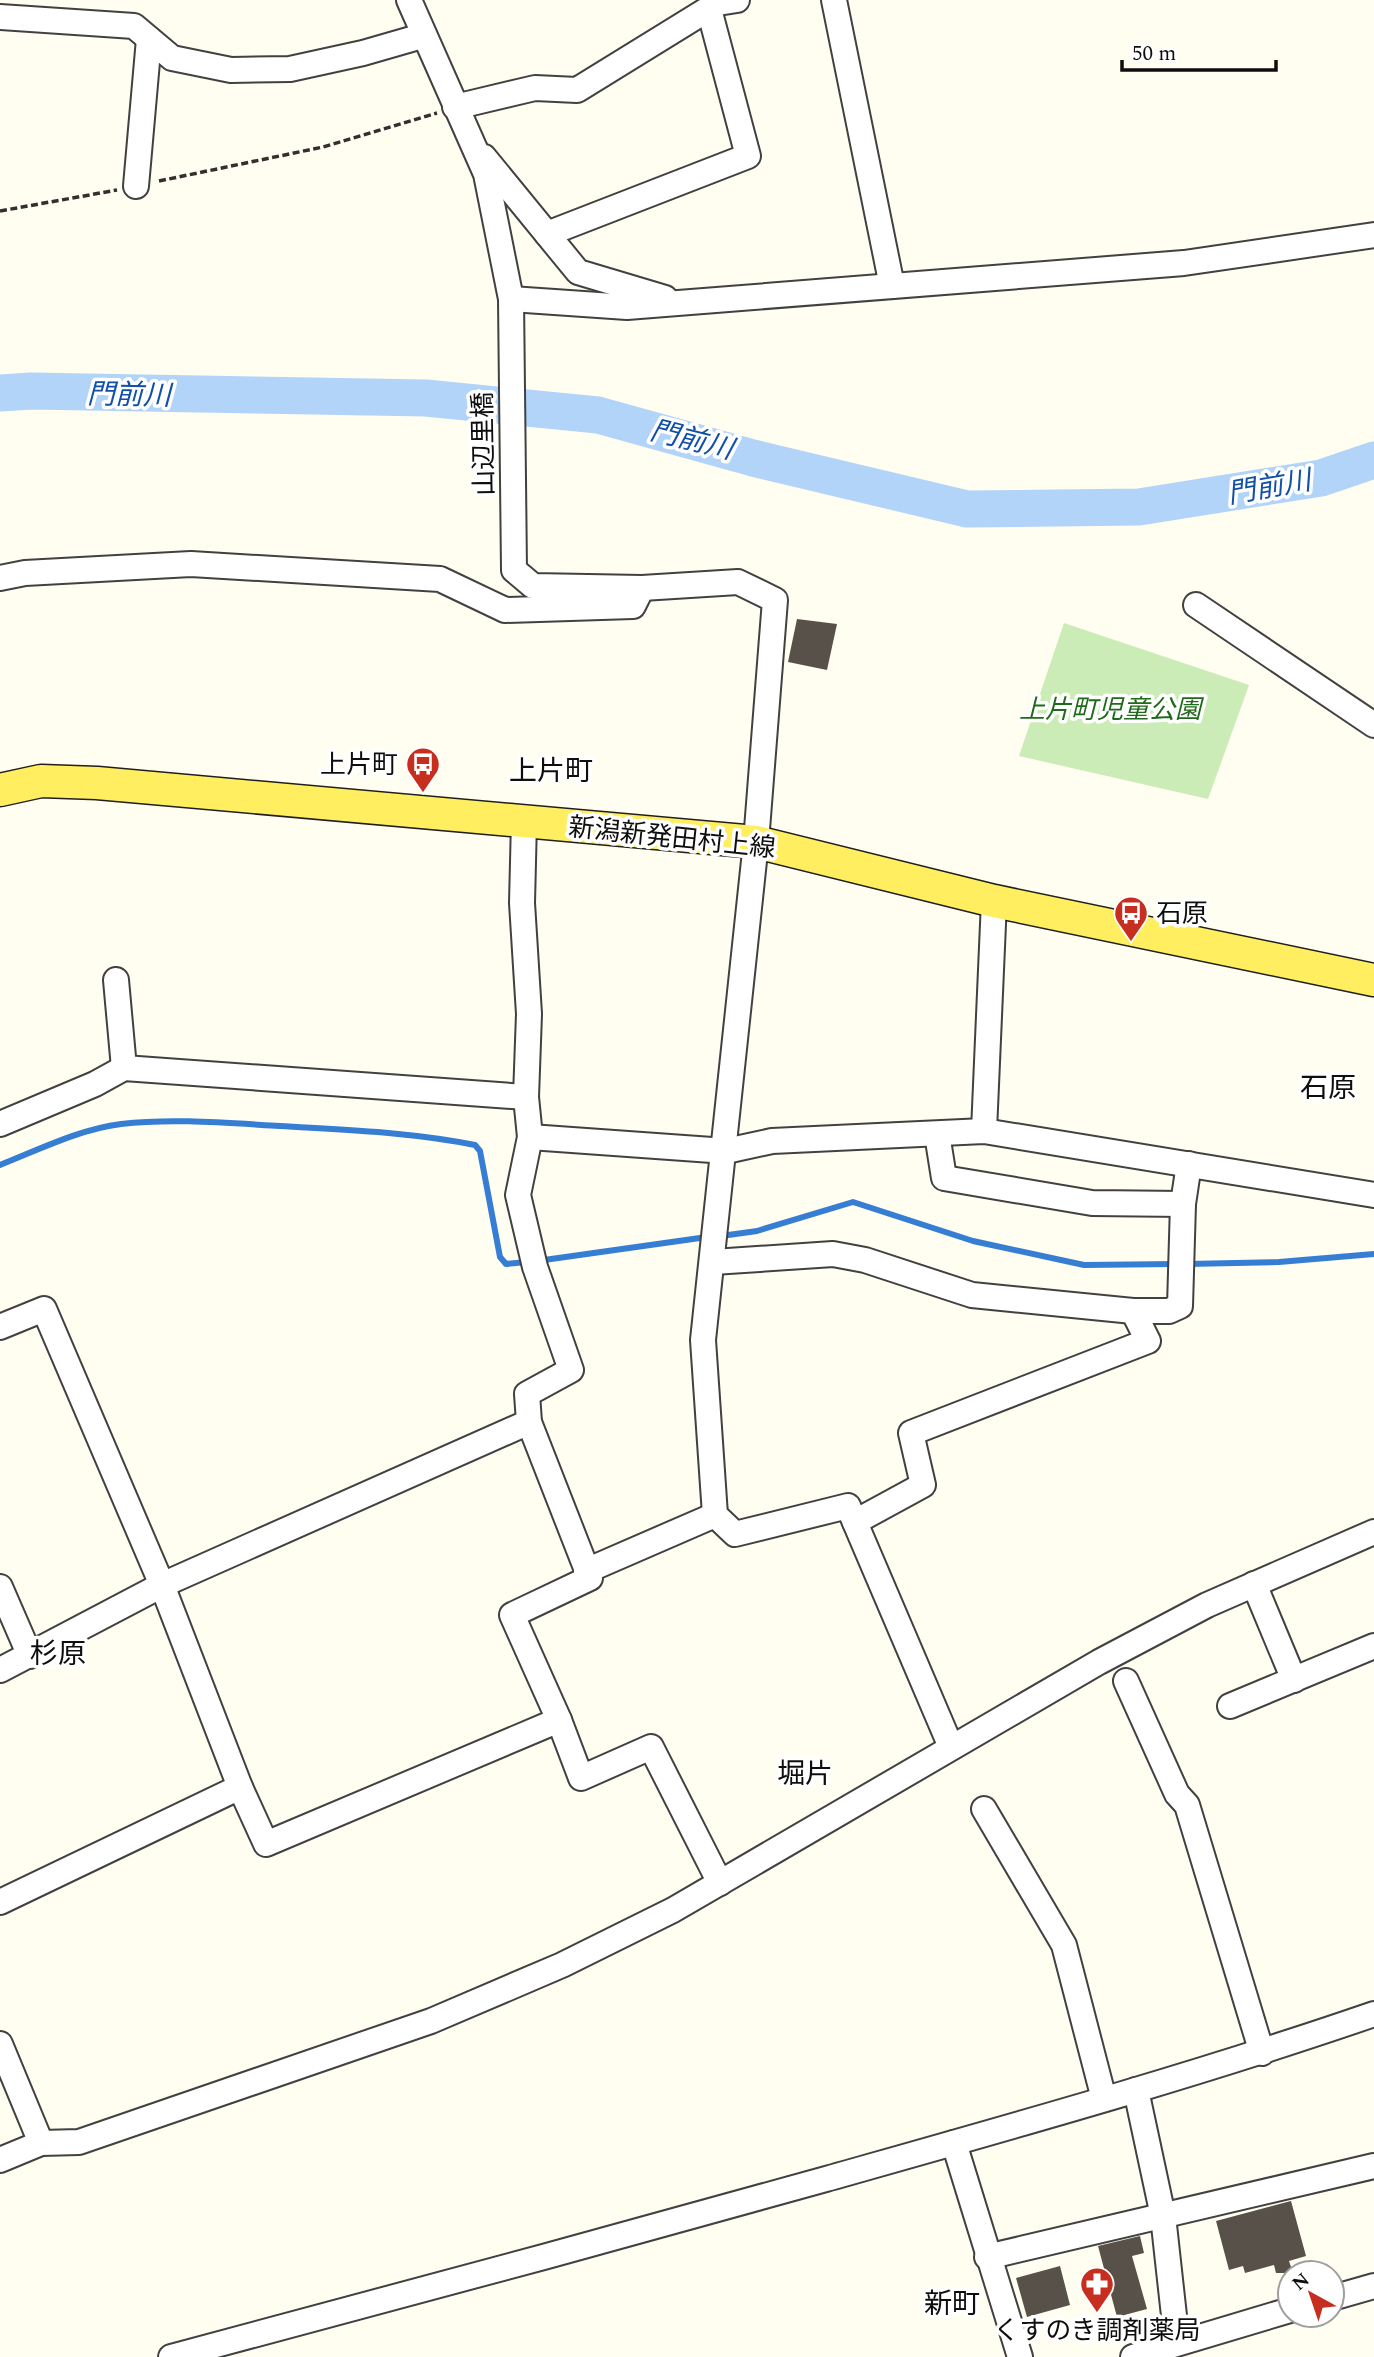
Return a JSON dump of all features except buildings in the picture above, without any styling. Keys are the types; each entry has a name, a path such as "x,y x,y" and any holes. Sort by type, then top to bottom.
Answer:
{"main road":[{"name":"新潟新発田村上線","path":"0,790 41,781 97,783 756,842 995,901 1374,980"}],"street":[{"path":"409,0 422,36 470,140 578,272 681,303"},
{"path":"834,0 892,286"},
{"path":"455,107 535,88 577,90 721,3 748,156 547,234"},
{"path":"0,17 134,26 172,58 231,70 290,69 363,53 422,36"},
{"path":"136,186 149,39"},
{"name":"山辺里橋","path":"470,140 485,174 511,308 514,570 533,586 642,588"},
{"path":"511,308 627,307 1184,263 1374,235"},
{"path":"0,578 25,573 191,564 440,579 505,610 634,606 642,588 738,582 775,600 756,842 726,1151 704,1340 715,1515 735,1534 848,1506 951,1746"},
{"path":"1195,606 1374,725"},
{"path":"524,821 522,903 529,1014 526,1097 530,1137 518,1195 535,1266 571,1370 527,1394 529,1423 590,1578 512,1615 559,1720 581,1778 651,1747 720,1883"},
{"path":"984,1130 995,901"},
{"path":"116,980 124,1068"},
{"path":"0,1124 95,1084 124,1068 526,1097"},
{"path":"530,1137 726,1151 772,1141 984,1130 1374,1195"},
{"path":"937,1134 944,1178 1092,1203 1183,1204"},
{"path":"713,1262 833,1254 865,1260 972,1295 1133,1311 1169,1311 1180,1306 1183,1204 1189,1164"},
{"path":"0,1327 44,1309 162,1585 240,1787 266,1844 559,1720"},
{"path":"855,1522 923,1485 911,1433 1148,1341 1133,1311"},
{"path":"0,1670 162,1585 529,1423"},
{"path":"586,1571 715,1515"},
{"path":"0,2160 41,2143 79,2143 431,2021 562,1965 720,1883 1099,1662 1207,1605 1373,1534"},
{"path":"1254,1584 1294,1680"},
{"path":"0,1587 30,1656"},
{"path":"1230,1706 1374,1646"},
{"path":"1126,1681 1177,1794 1187,1805 1262,2053"},
{"path":"0,1902 240,1787"},
{"path":"984,1809 1065,1945 1104,2099"},
{"path":"171,2357 463,2280 954,2143 1262,2053 1374,2014"},
{"path":"0,2043 41,2143"},
{"path":"1136,2090 1163,2216 1177,2343"},
{"path":"954,2143 1020,2357"},
{"path":"988,2257 1374,2166"},
{"path":"1346,2294 1374,2286"},
{"path":"1133,2357 1276,2314"}],"path":[{"path":"0,211 323,147 455,107"}],"green space":[{"name":"上片町児童公園","path":"1064,623 1249,685 1208,799 1019,756"}],"waterway":[{"name":"門前川","path":"0,393 31,391 426,398 598,415 753,458 967,509 1139,507 1321,478 1374,460"},
{"path":"0,1165 90,1130 160,1121 378,1132 475,1145 480,1151 500,1257 506,1264 527,1262"},
{"path":"721,1236 757,1231 853,1202 973,1241 1084,1265 1176,1264"},
{"path":"537,1261 707,1237"},
{"path":"1187,1264 1279,1262 1374,1254"}],"place":[{"name":"上片町","path":"423,794"},
{"name":"石原","path":"1131,943"},
{"name":"くすのき調剤薬局","path":"1097,2314"}],"district":[{"name":"上片町","path":"551,770"},
{"name":"石原","path":"1328,1087"},
{"name":"杉原","path":"58,1653"},
{"name":"堀片","path":"805,1773"},
{"name":"新町","path":"952,2303"}]}
